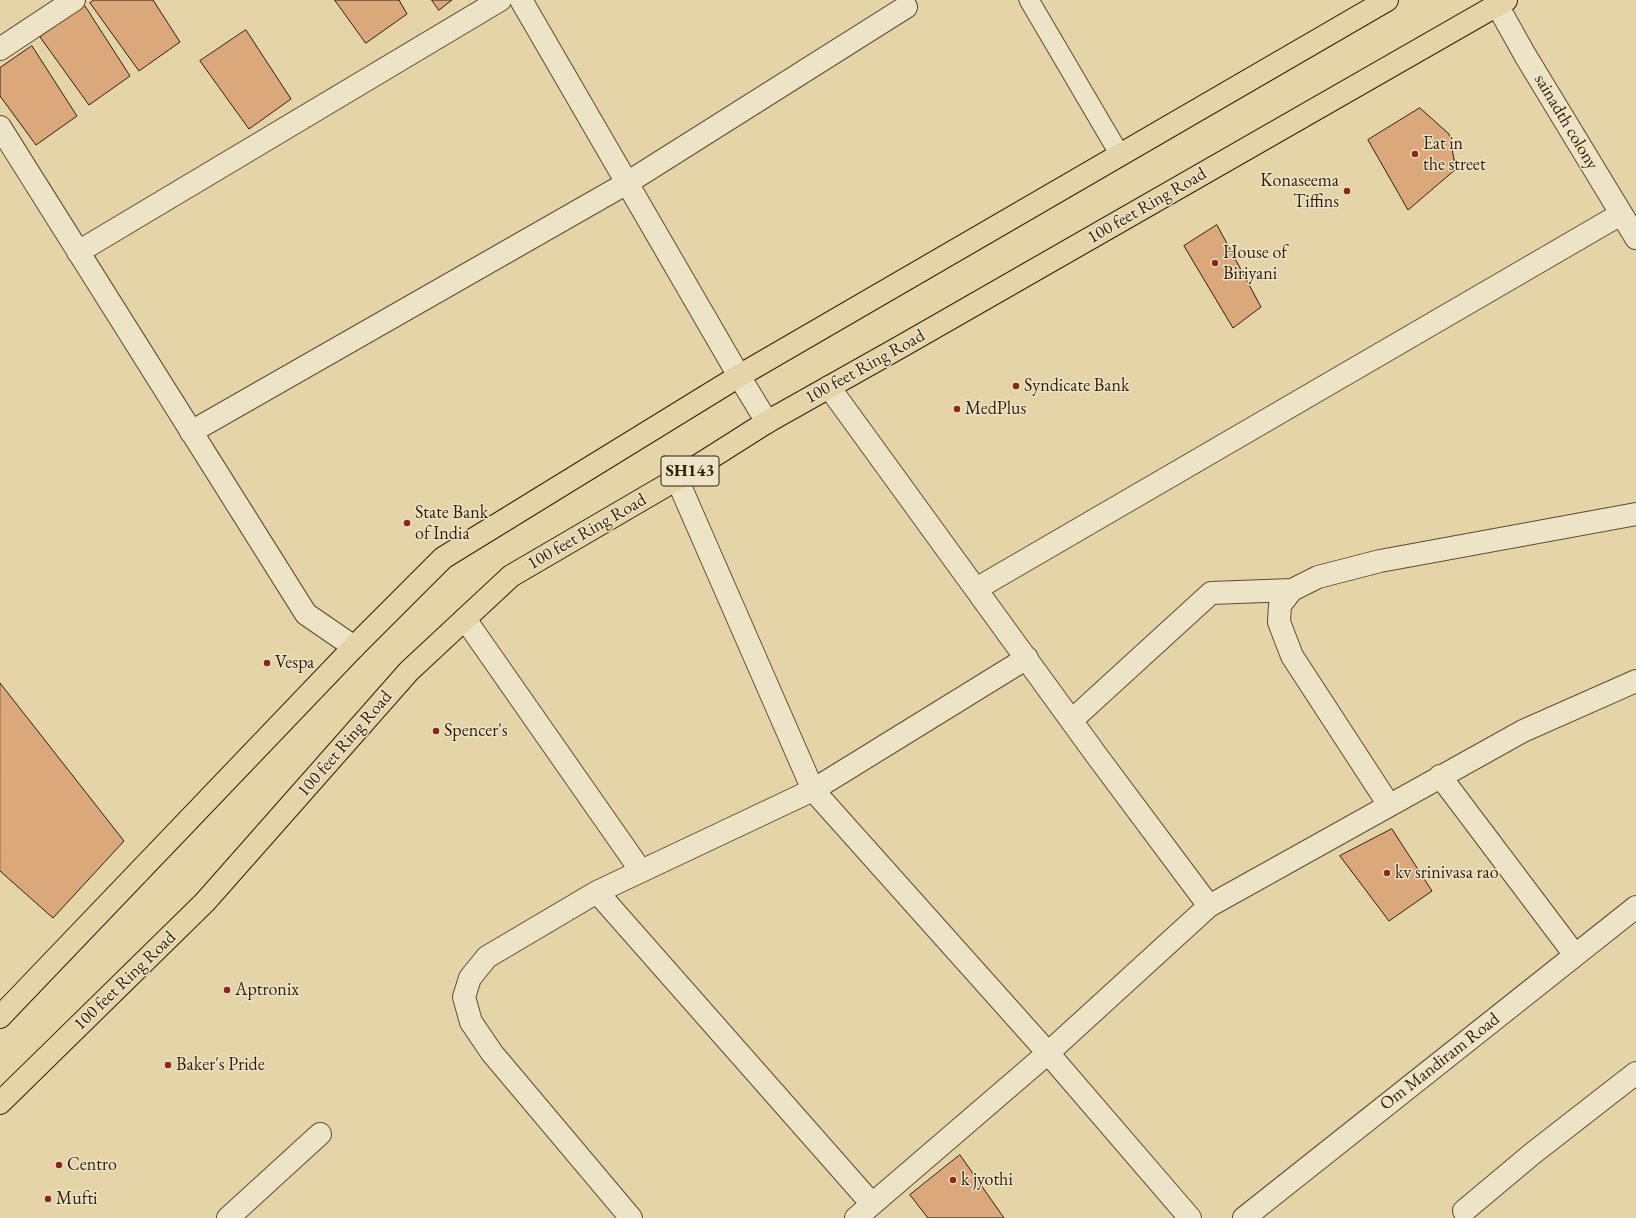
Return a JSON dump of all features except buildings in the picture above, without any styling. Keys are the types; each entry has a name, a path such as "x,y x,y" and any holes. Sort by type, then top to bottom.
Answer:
{"main road":[{"path":"0,1017 354,647 444,558 739,376 1387,0"},
{"name":"100 feet Ring Road","path":"0,1103 205,902 409,671 511,576 677,479 767,422 1502,3"}],"street":[{"path":"0,49 74,0"},
{"path":"78,252 500,0"},
{"path":"522,0 767,422"},
{"name":"sainadth colony","path":"1502,3 1529,62 1636,238"},
{"path":"191,432 627,183 906,7"},
{"path":"0,127 306,614 354,647"},
{"path":"976,589 1621,214"},
{"path":"829,387 1210,906"},
{"path":"677,479 813,790 1048,1053 1190,1218"},
{"path":"1072,720 1211,593 1292,590 1318,577 1380,561 1636,514"},
{"path":"1292,590 1280,605 1279,622 1292,656 1390,805"},
{"path":"465,619 641,871"},
{"path":"631,1218 492,1053 471,1022 464,996 470,978 487,957 597,892 813,790 1027,658"},
{"path":"856,1218 1048,1053 1210,906 1440,776 1523,731 1636,681"},
{"path":"1440,776 1575,955"},
{"path":"597,892 872,1204"},
{"name":"Om Mandiram Road","path":"1253,1215 1636,907"},
{"path":"1464,1211 1532,1154 1636,1073"},
{"path":"228,1218 320,1134"}],"lane":[{"path":"1029,0 1120,154"}],"place":[{"name":"Eat in the street","path":"1415,154"},
{"name":"Konaseema Tiffins","path":"1347,191"},
{"name":"House of Biriyani","path":"1215,263"},
{"name":"Syndicate Bank","path":"1016,386"},
{"name":"MedPlus","path":"957,409"},
{"name":"State Bank of India","path":"407,523"},
{"name":"Vespa","path":"267,663"},
{"name":"Spencer's","path":"436,731"},
{"name":"kv srinivasa rao","path":"1387,873"},
{"name":"Aptronix","path":"227,990"},
{"name":"Baker's Pride","path":"168,1065"},
{"name":"Centro","path":"59,1165"},
{"name":"k jyothi","path":"953,1180"},
{"name":"Mufti","path":"48,1199"}]}
